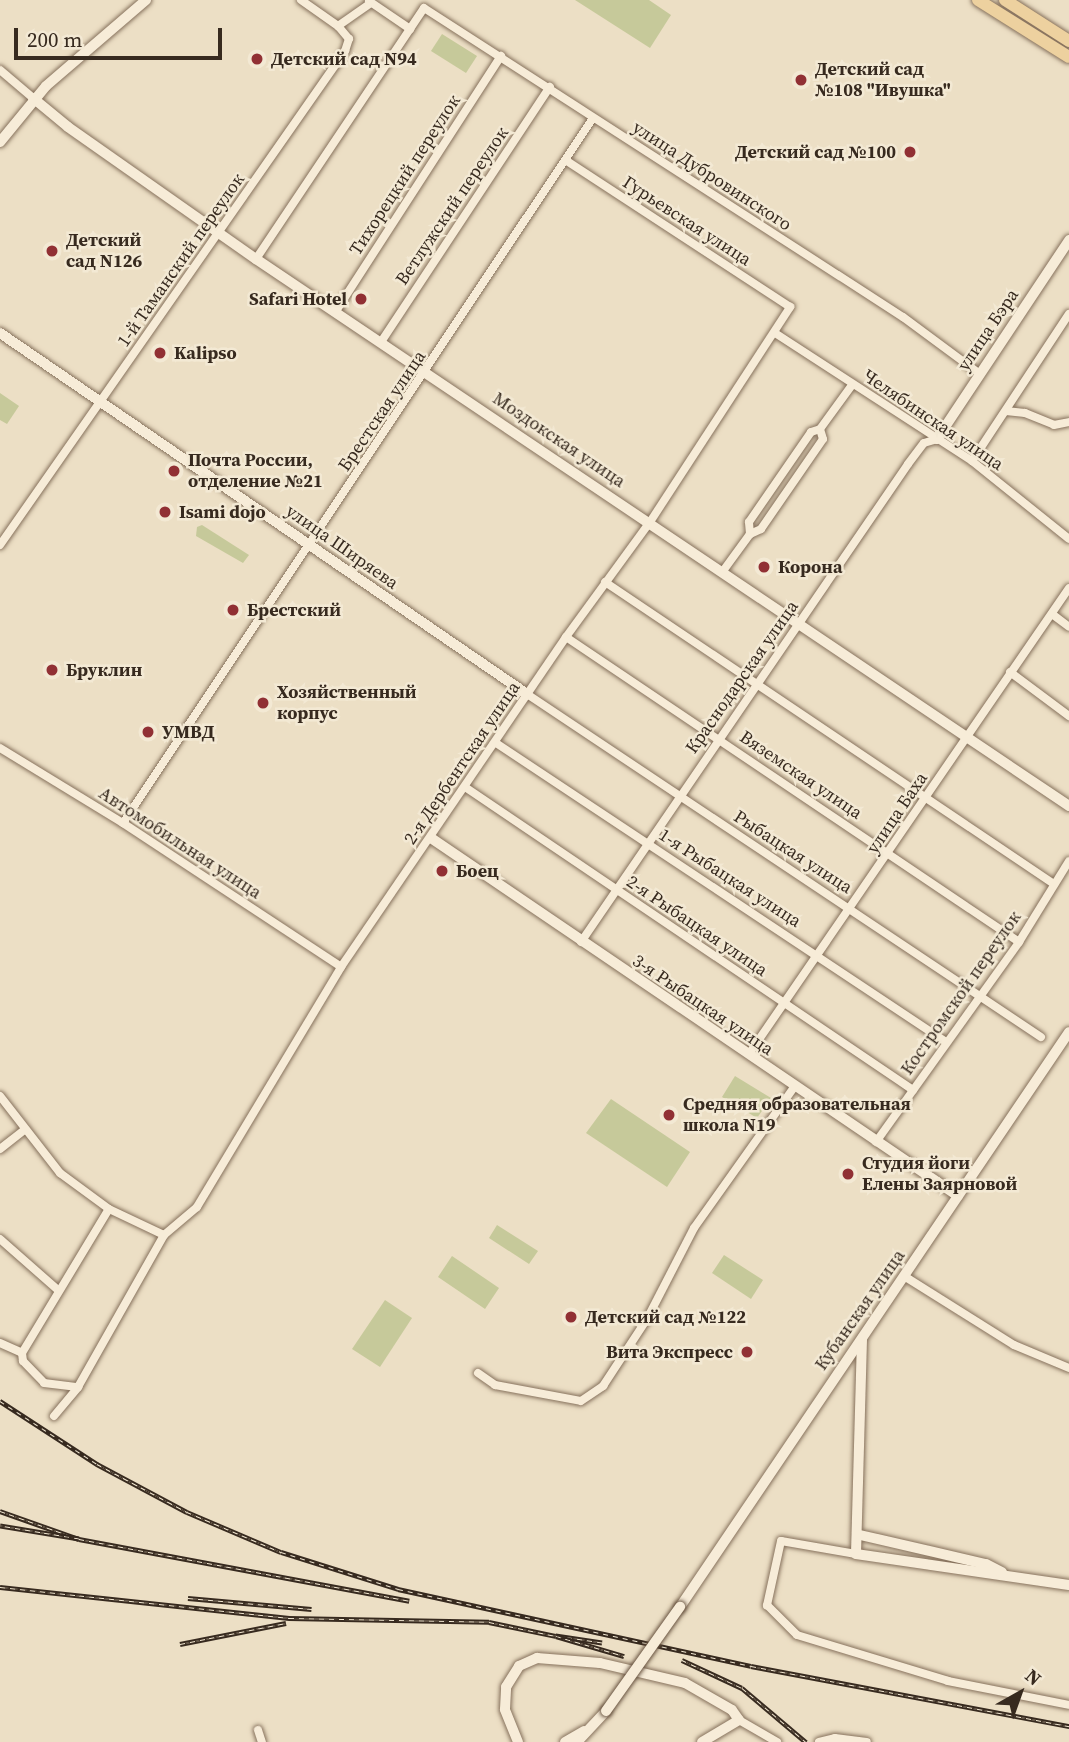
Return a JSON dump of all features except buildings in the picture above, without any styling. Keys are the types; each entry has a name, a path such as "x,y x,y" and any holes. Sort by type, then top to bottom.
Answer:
{"main road":[{"path":"0,142 33,97 146,0"},
{"path":"978,0 1069,57"},
{"path":"1005,0 1069,41"},
{"name":"Моздокская улица","path":"33,97 256,259 1069,806"},
{"name":"улица Бэра","path":"937,439 1069,240"},
{"name":"Кубанская улица","path":"577,1742 606,1711 680,1606 1069,1032"},
{"path":"863,1336 855,1517 860,1535 856,1554 980,1574 1003,1572"},
{"path":"860,1535 986,1564 1003,1572 1069,1585"}],"street":[{"path":"256,259 410,29 369,1 338,26 301,0"},
{"name":"улица Дубровинского","path":"410,29 424,8 903,317 980,374"},
{"name":"1-й Таманский переулок","path":"0,544 345,51 349,39 338,26"},
{"name":"Тихорецкий переулок","path":"335,311 501,56"},
{"path":"0,70 33,97"},
{"name":"Ветлужский переулок","path":"381,342 550,87"},
{"name":"Брестская улица","path":"123,823 427,373 593,118"},
{"name":"Гурьевская улица","path":"567,161 790,307"},
{"name":"2-я Дербентская улица","path":"164,1235 197,1207 341,967 496,743 565,637 650,522 790,307"},
{"path":"972,461 1069,314"},
{"name":"улица Ширяева","path":"0,333 527,694"},
{"name":"Челябинская улица","path":"775,333 972,461 1069,539"},
{"path":"750,534 749,522 811,432 820,429 852,385"},
{"path":"1006,411 1025,413 1054,425 1069,422"},
{"path":"723,571 750,534 761,529 823,439 820,429"},
{"name":"Краснодарская улица","path":"581,942 718,738 908,464 924,443 937,439"},
{"path":"605,582 755,684 928,796 1054,884"},
{"name":"улица Баха","path":"749,1054 821,955 1069,588"},
{"path":"1052,614 1069,627"},
{"name":"Вяземская улица","path":"565,637 1019,942"},
{"path":"1010,672 1069,716"},
{"name":"Рыбацкая улица","path":"527,694 1041,1037"},
{"name":"1-я Рыбацкая улица","path":"496,743 821,955 946,1042"},
{"name":"Автомобильная улица","path":"0,748 123,823 341,967"},
{"name":"2-я Рыбацкая улица","path":"465,787 913,1090"},
{"name":"3-я Рыбацкая улица","path":"431,838 958,1196"},
{"name":"Костромской переулок","path":"876,1142 1019,942 1069,861"},
{"path":"478,1373 495,1385 581,1401 603,1387 647,1319 694,1228 795,1086"},
{"path":"0,1096 23,1131 60,1173 110,1209 164,1235 78,1387 54,1416"},
{"path":"0,1149 23,1131"},
{"path":"78,1387 44,1383 23,1361 22,1353 57,1289 110,1209"},
{"path":"0,1239 57,1289"},
{"path":"904,1276 1014,1345 1069,1368"},
{"path":"0,1343 22,1353"},
{"path":"856,1554 781,1541 767,1605 797,1635 948,1681 1069,1705"},
{"path":"520,1741 505,1699 519,1666 537,1658 573,1659 685,1683 732,1710 739,1720 777,1742"},
{"path":"702,1742 739,1720"},
{"path":"565,1742 594,1725"},
{"path":"258,1730 262,1742"},
{"path":"819,1742 835,1738 867,1742"}],"green space":[{"path":"575,0 649,0 671,15 650,48"},
{"path":"442,34 477,56 466,73 431,51"},
{"path":"0,393 19,406 7,424 0,420"},
{"path":"202,525 249,555 243,563 196,536 197,527"},
{"path":"735,1076 771,1098 757,1118 722,1097"},
{"path":"611,1099 690,1152 667,1187 586,1133"},
{"path":"497,1225 538,1251 529,1264 489,1238"},
{"path":"724,1255 763,1280 751,1299 712,1273"},
{"path":"452,1256 499,1288 485,1309 438,1277"},
{"path":"385,1300 412,1318 380,1367 352,1349"}],"railway":[{"path":"0,1401 97,1464 187,1512 281,1552 398,1589 751,1666 1069,1726"},
{"path":"0,1511 79,1539 0,1526"},
{"path":"79,1539 409,1601"},
{"path":"0,1587 289,1618 489,1622 556,1636"},
{"path":"188,1598 312,1609"},
{"path":"180,1644 286,1623"},
{"path":"602,1643 556,1636 624,1656"},
{"path":"682,1660 742,1688 806,1742"}],"place":[{"name":"Детский сад N94","path":"257,59"},
{"name":"Детский сад №108 \"Ивушка\"","path":"801,80"},
{"name":"Детский сад №100","path":"910,152"},
{"name":"Детский сад N126","path":"52,251"},
{"name":"Safari Hotel","path":"361,299"},
{"name":"Kalipso","path":"160,353"},
{"name":"Почта России, отделение №21","path":"174,471"},
{"name":"Isami dojo","path":"165,512"},
{"name":"Корона","path":"764,567"},
{"name":"Брестский","path":"233,610"},
{"name":"Бруклин","path":"52,670"},
{"name":"Хозяйственный корпус","path":"263,703"},
{"name":"УМВД","path":"148,732"},
{"name":"Боец","path":"442,871"},
{"name":"Средняя образовательная школа N19","path":"669,1115"},
{"name":"Студия йоги Елены Заярновой","path":"848,1174"},
{"name":"Детский сад №122","path":"571,1317"},
{"name":"Вита Экспресс","path":"747,1352"}]}
